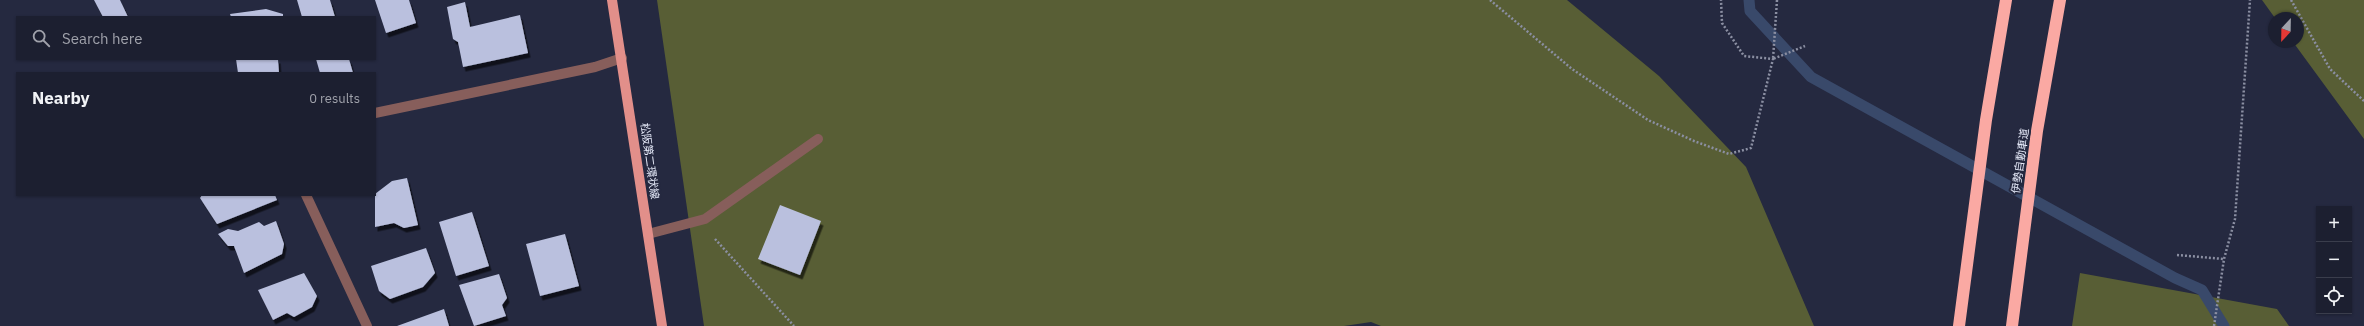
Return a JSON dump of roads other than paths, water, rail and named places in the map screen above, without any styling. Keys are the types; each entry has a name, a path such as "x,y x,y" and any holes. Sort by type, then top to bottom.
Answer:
{"highway":[{"path":"1959,326 1986,120 2006,0"},
{"name":"伊勢自動車道","path":"2012,326 2037,131 2060,0"}],"main road":[{"name":"松阪第二環状線","path":"612,0 662,326"}],"street":[{"path":"376,113 596,67 622,58"},
{"path":"648,234 706,219 818,139"},
{"path":"306,196 367,326"}],"waterway":[{"path":"1749,0 1750,11 1811,77 2175,278 2202,290 2224,326"}]}
